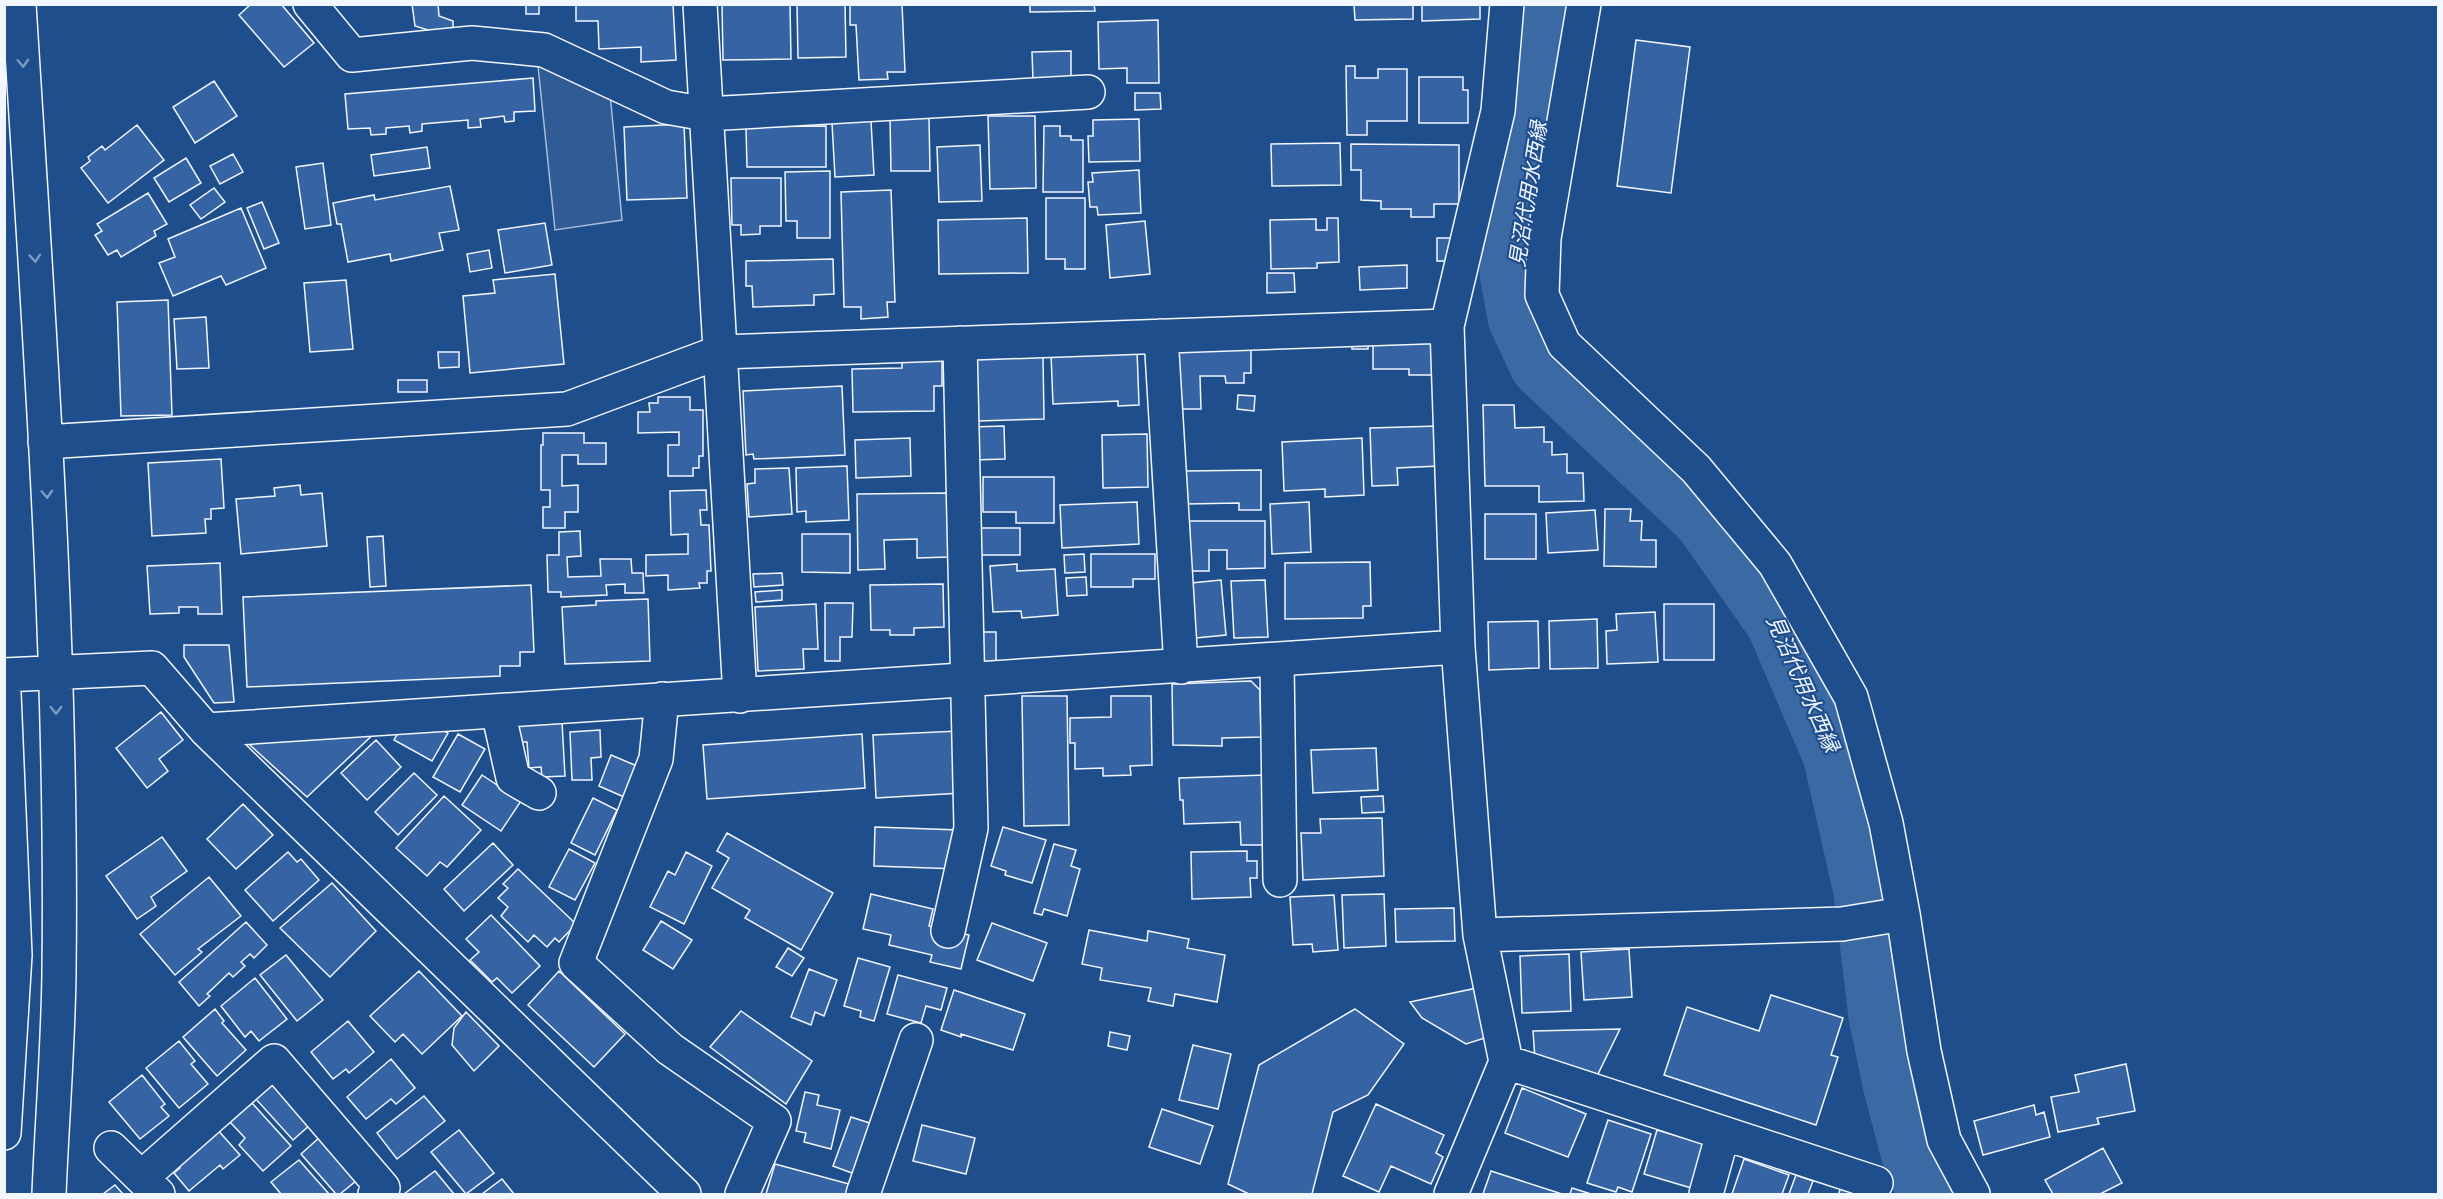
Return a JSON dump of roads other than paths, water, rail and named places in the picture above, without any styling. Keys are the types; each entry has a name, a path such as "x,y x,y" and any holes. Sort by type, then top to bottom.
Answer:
{"street":[{"path":"19,4 56,673 59,975 49,1194"},
{"path":"310,4 352,55 472,43 544,50 666,107 706,114 1088,92"},
{"path":"700,4 740,696"},
{"path":"1451,1194 1506,1062 1480,935 1458,647 1447,326 1498,111 1507,4"},
{"path":"1584,4 1544,238 1542,295 1564,344 1696,469 1775,564 1851,697 1886,823 1903,914 1924,1051 1944,1140 1973,1194"},
{"path":"45,442 567,409 720,352 1447,326"},
{"path":"1161,336 1180,667"},
{"path":"948,931 971,828 960,344"},
{"path":"206,730 1277,661 1458,647"},
{"path":"1277,661 1280,880"},
{"path":"4,675 152,668 206,730 684,1194"},
{"path":"4,693 15,955 4,1133"},
{"path":"662,699 656,759 576,963 670,1049 774,1121 742,1194"},
{"path":"498,711 513,778 539,794"},
{"path":"1480,935 1842,924 1903,914"},
{"path":"862,1194 916,1040"},
{"path":"111,1148 150,1186 274,1061 383,1188 375,1194"},
{"path":"1506,1062 1876,1183"},
{"path":"1706,1194 1723,1133"}],"waterway":[{"name":"見沼代用水西縁","path":"1557,4 1545,88 1527,179 1514,273 1522,317 1544,364 1706,516 1780,621 1837,754 1868,891 1883,1016 1897,1083 1919,1167 1939,1194"}]}
